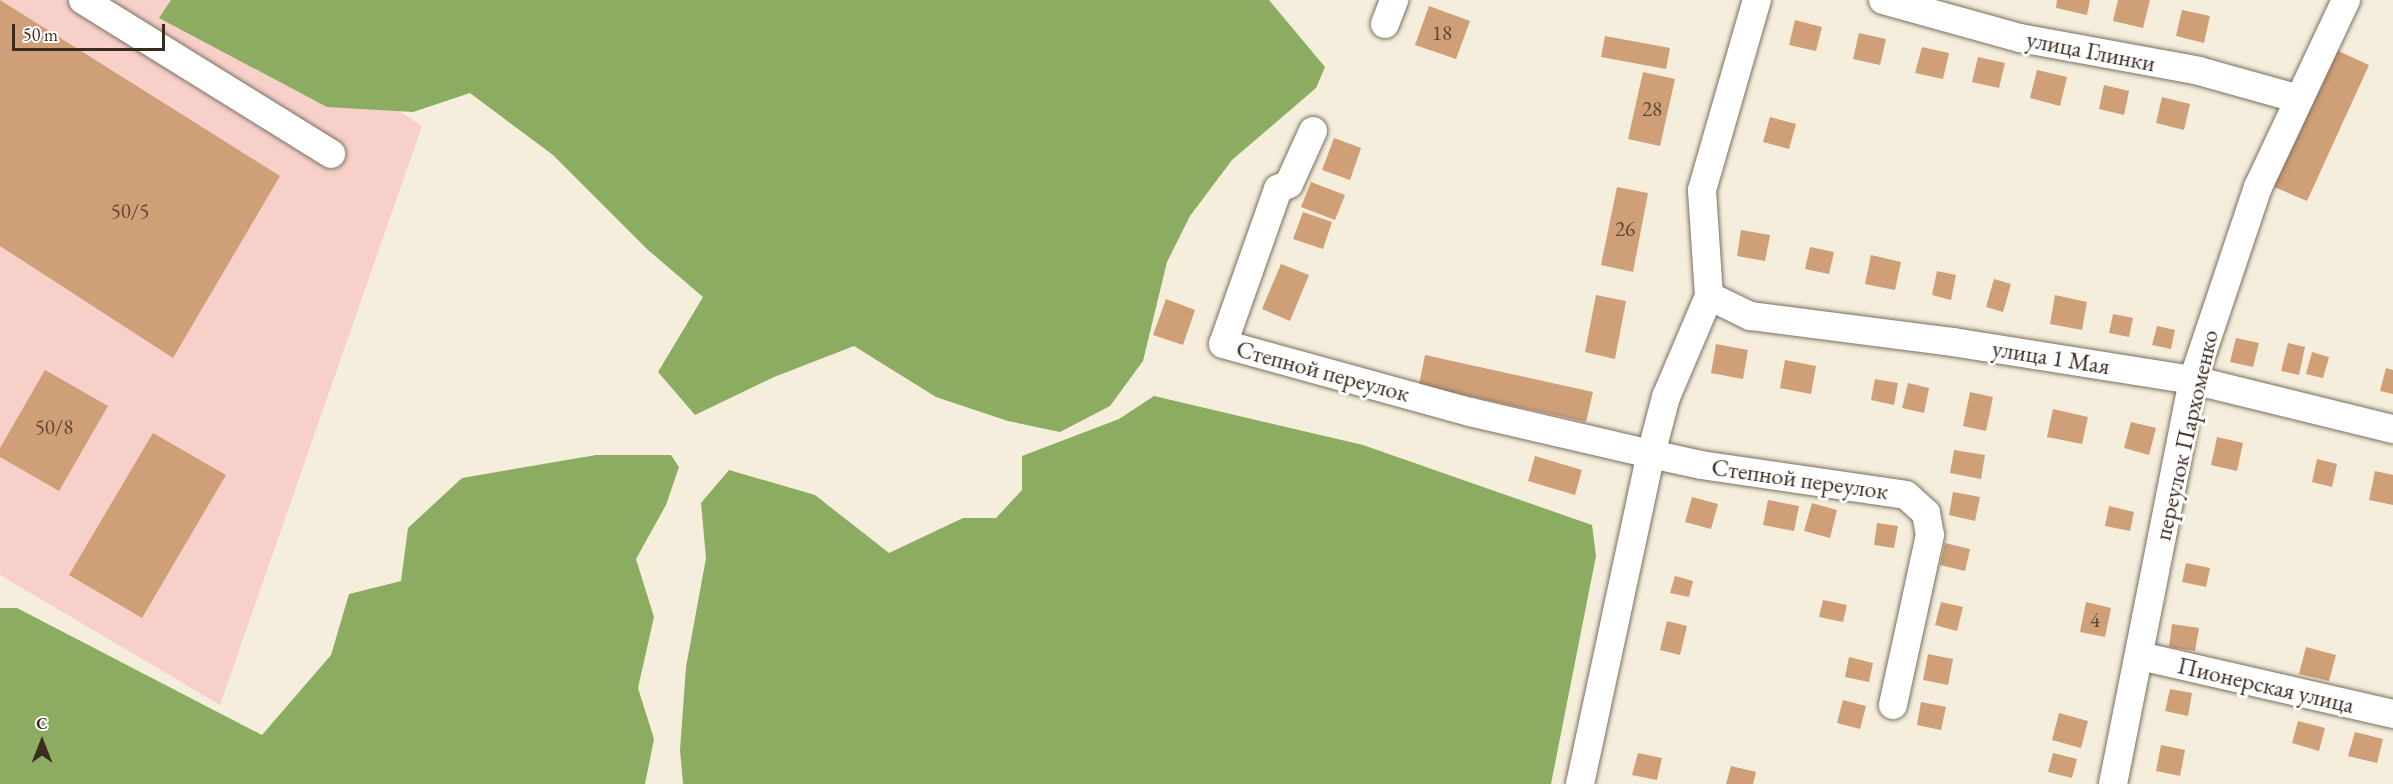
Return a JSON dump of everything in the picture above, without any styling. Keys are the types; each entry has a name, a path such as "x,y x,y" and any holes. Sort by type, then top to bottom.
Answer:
{"street":[{"path":"83,0 331,154"},
{"path":"1580,784 1651,454 1666,397 1709,296 1702,190 1757,0"},
{"name":"улица Глинки","path":"1883,0 2020,38 2199,70 2298,99"},
{"name":"переулок Пархоменко","path":"2113,784 2193,380 2239,238 2298,99 2346,0"},
{"name":"Степной переулок","path":"1313,130 1289,184 1278,189 1222,344 1470,412 1651,454 1701,465 1906,495 1926,513 1930,536 1893,705"},
{"name":"улица 1 Мая","path":"1709,296 1750,316 1953,342 2193,380 2393,429"},
{"name":"Пионерская улица","path":"2140,656 2393,714"}],"shaded area":[{"path":"0,0 270,0 268,26 422,126 220,705 0,575"}],"green space":[{"path":"171,0 1269,0 1325,67 1316,88 1232,160 1190,216 1167,262 1143,361 1110,406 1060,432 1008,421 936,397 854,346 774,377 695,415 658,372 703,297 648,250 553,155 470,93 413,112 327,107 159,18"},
{"path":"1154,396 1363,445 1592,525 1596,556 1551,784 683,784 680,750 686,667 706,558 701,503 729,470 815,495 889,553 963,518 996,518 1022,490 1022,456 1119,419"},
{"path":"596,455 671,455 679,467 666,505 636,559 654,617 638,688 654,739 645,784 0,784 0,608 17,608 262,735 331,655 349,594 401,581 408,528 462,478"}],"building":[{"path":"0,0 280,176 173,358 0,246"},
{"path":"2057,0 2090,0 2087,15 2056,8"},
{"path":"2118,0 2150,0 2143,28 2113,21"},
{"path":"1429,6 1470,21 1456,59 1415,45"},
{"path":"2182,10 2210,16 2204,43 2176,36"},
{"path":"1795,20 1822,27 1816,51 1789,45"},
{"path":"1859,33 1886,39 1880,65 1853,59"},
{"path":"1605,36 1670,48 1666,69 1601,57"},
{"path":"1922,47 1949,53 1943,79 1915,73"},
{"path":"2334,49 2369,65 2307,201 2272,186"},
{"path":"1978,57 2005,63 1999,88 1972,82"},
{"path":"2037,70 2067,77 2060,106 2030,98"},
{"path":"1643,72 1675,79 1660,146 1628,139"},
{"path":"2104,85 2129,91 2124,115 2099,109"},
{"path":"2162,97 2190,104 2184,130 2156,123"},
{"path":"1770,117 1796,124 1789,149 1763,142"},
{"path":"1334,138 1361,148 1350,180 1322,170"},
{"path":"1311,182 1345,195 1335,220 1301,207"},
{"path":"1617,187 1648,193 1633,272 1601,265"},
{"path":"1303,212 1332,222 1323,249 1293,239"},
{"path":"1741,230 1770,235 1765,261 1737,256"},
{"path":"1810,247 1834,252 1829,274 1805,269"},
{"path":"1871,255 1901,262 1895,290 1865,284"},
{"path":"1281,264 1309,275 1290,321 1262,309"},
{"path":"1937,271 1956,275 1951,300 1932,295"},
{"path":"1994,279 2011,284 2003,312 1986,307"},
{"path":"1596,295 1626,301 1615,359 1585,352"},
{"path":"2055,295 2087,302 2082,330 2050,324"},
{"path":"1166,299 1195,310 1183,345 1153,335"},
{"path":"2113,314 2133,318 2129,337 2109,333"},
{"path":"2157,326 2175,330 2171,349 2152,345"},
{"path":"2236,338 2259,343 2253,367 2230,362"},
{"path":"2288,343 2305,347 2299,375 2281,371"},
{"path":"1716,344 1748,350 1743,379 1711,373"},
{"path":"2312,352 2329,357 2323,378 2306,374"},
{"path":"1425,355 1593,392 1586,422 1419,385"},
{"path":"1785,360 1816,366 1811,394 1780,388"},
{"path":"2386,368 2393,370 2393,394 2380,391"},
{"path":"45,370 108,406 59,491 0,457 0,448"},
{"path":"1875,379 1898,383 1894,405 1871,400"},
{"path":"1908,383 1929,388 1924,413 1902,408"},
{"path":"1970,392 1993,397 1986,431 1963,426"},
{"path":"2053,409 2088,417 2082,444 2047,437"},
{"path":"2131,422 2156,428 2149,455 2124,448"},
{"path":"153,433 226,475 142,618 69,575"},
{"path":"2217,437 2243,443 2237,471 2211,465"},
{"path":"1954,450 1985,455 1981,479 1950,473"},
{"path":"1535,456 1582,470 1575,495 1528,481"},
{"path":"2317,459 2337,464 2332,487 2312,482"},
{"path":"2375,471 2393,475 2393,505 2369,500"},
{"path":"1953,492 1980,497 1975,521 1949,515"},
{"path":"1692,497 1718,504 1711,529 1685,522"},
{"path":"1768,500 1799,506 1794,531 1763,525"},
{"path":"1812,503 1837,510 1830,538 1804,531"},
{"path":"2109,506 2134,512 2130,531 2105,526"},
{"path":"1877,523 1898,526 1894,548 1874,545"},
{"path":"1945,543 1970,549 1965,571 1940,565"},
{"path":"2186,563 2210,568 2206,587 2182,582"},
{"path":"1675,576 1693,581 1689,597 1670,593"},
{"path":"1823,600 1847,605 1843,622 1819,617"},
{"path":"1941,602 1963,607 1957,631 1935,625"},
{"path":"2086,602 2111,608 2105,637 2080,632"},
{"path":"1667,621 1687,626 1680,655 1660,650"},
{"path":"2172,624 2199,628 2195,651 2169,647"},
{"path":"2306,647 2336,655 2329,681 2299,674"},
{"path":"1928,654 1953,659 1948,685 1923,680"},
{"path":"1849,657 1873,663 1869,682 1845,677"},
{"path":"2170,689 2192,693 2188,716 2165,711"},
{"path":"1843,700 1866,706 1860,729 1837,723"},
{"path":"1921,702 1946,707 1941,730 1917,725"},
{"path":"2059,713 2088,721 2081,748 2052,740"},
{"path":"2298,721 2325,728 2319,751 2292,743"},
{"path":"2355,732 2383,739 2377,763 2348,756"},
{"path":"2161,745 2185,750 2180,776 2156,771"},
{"path":"1638,753 1662,758 1657,780 1632,775"},
{"path":"2053,753 2077,759 2072,778 2048,772"},
{"path":"1731,766 1756,772 1753,784 1726,784"}]}
